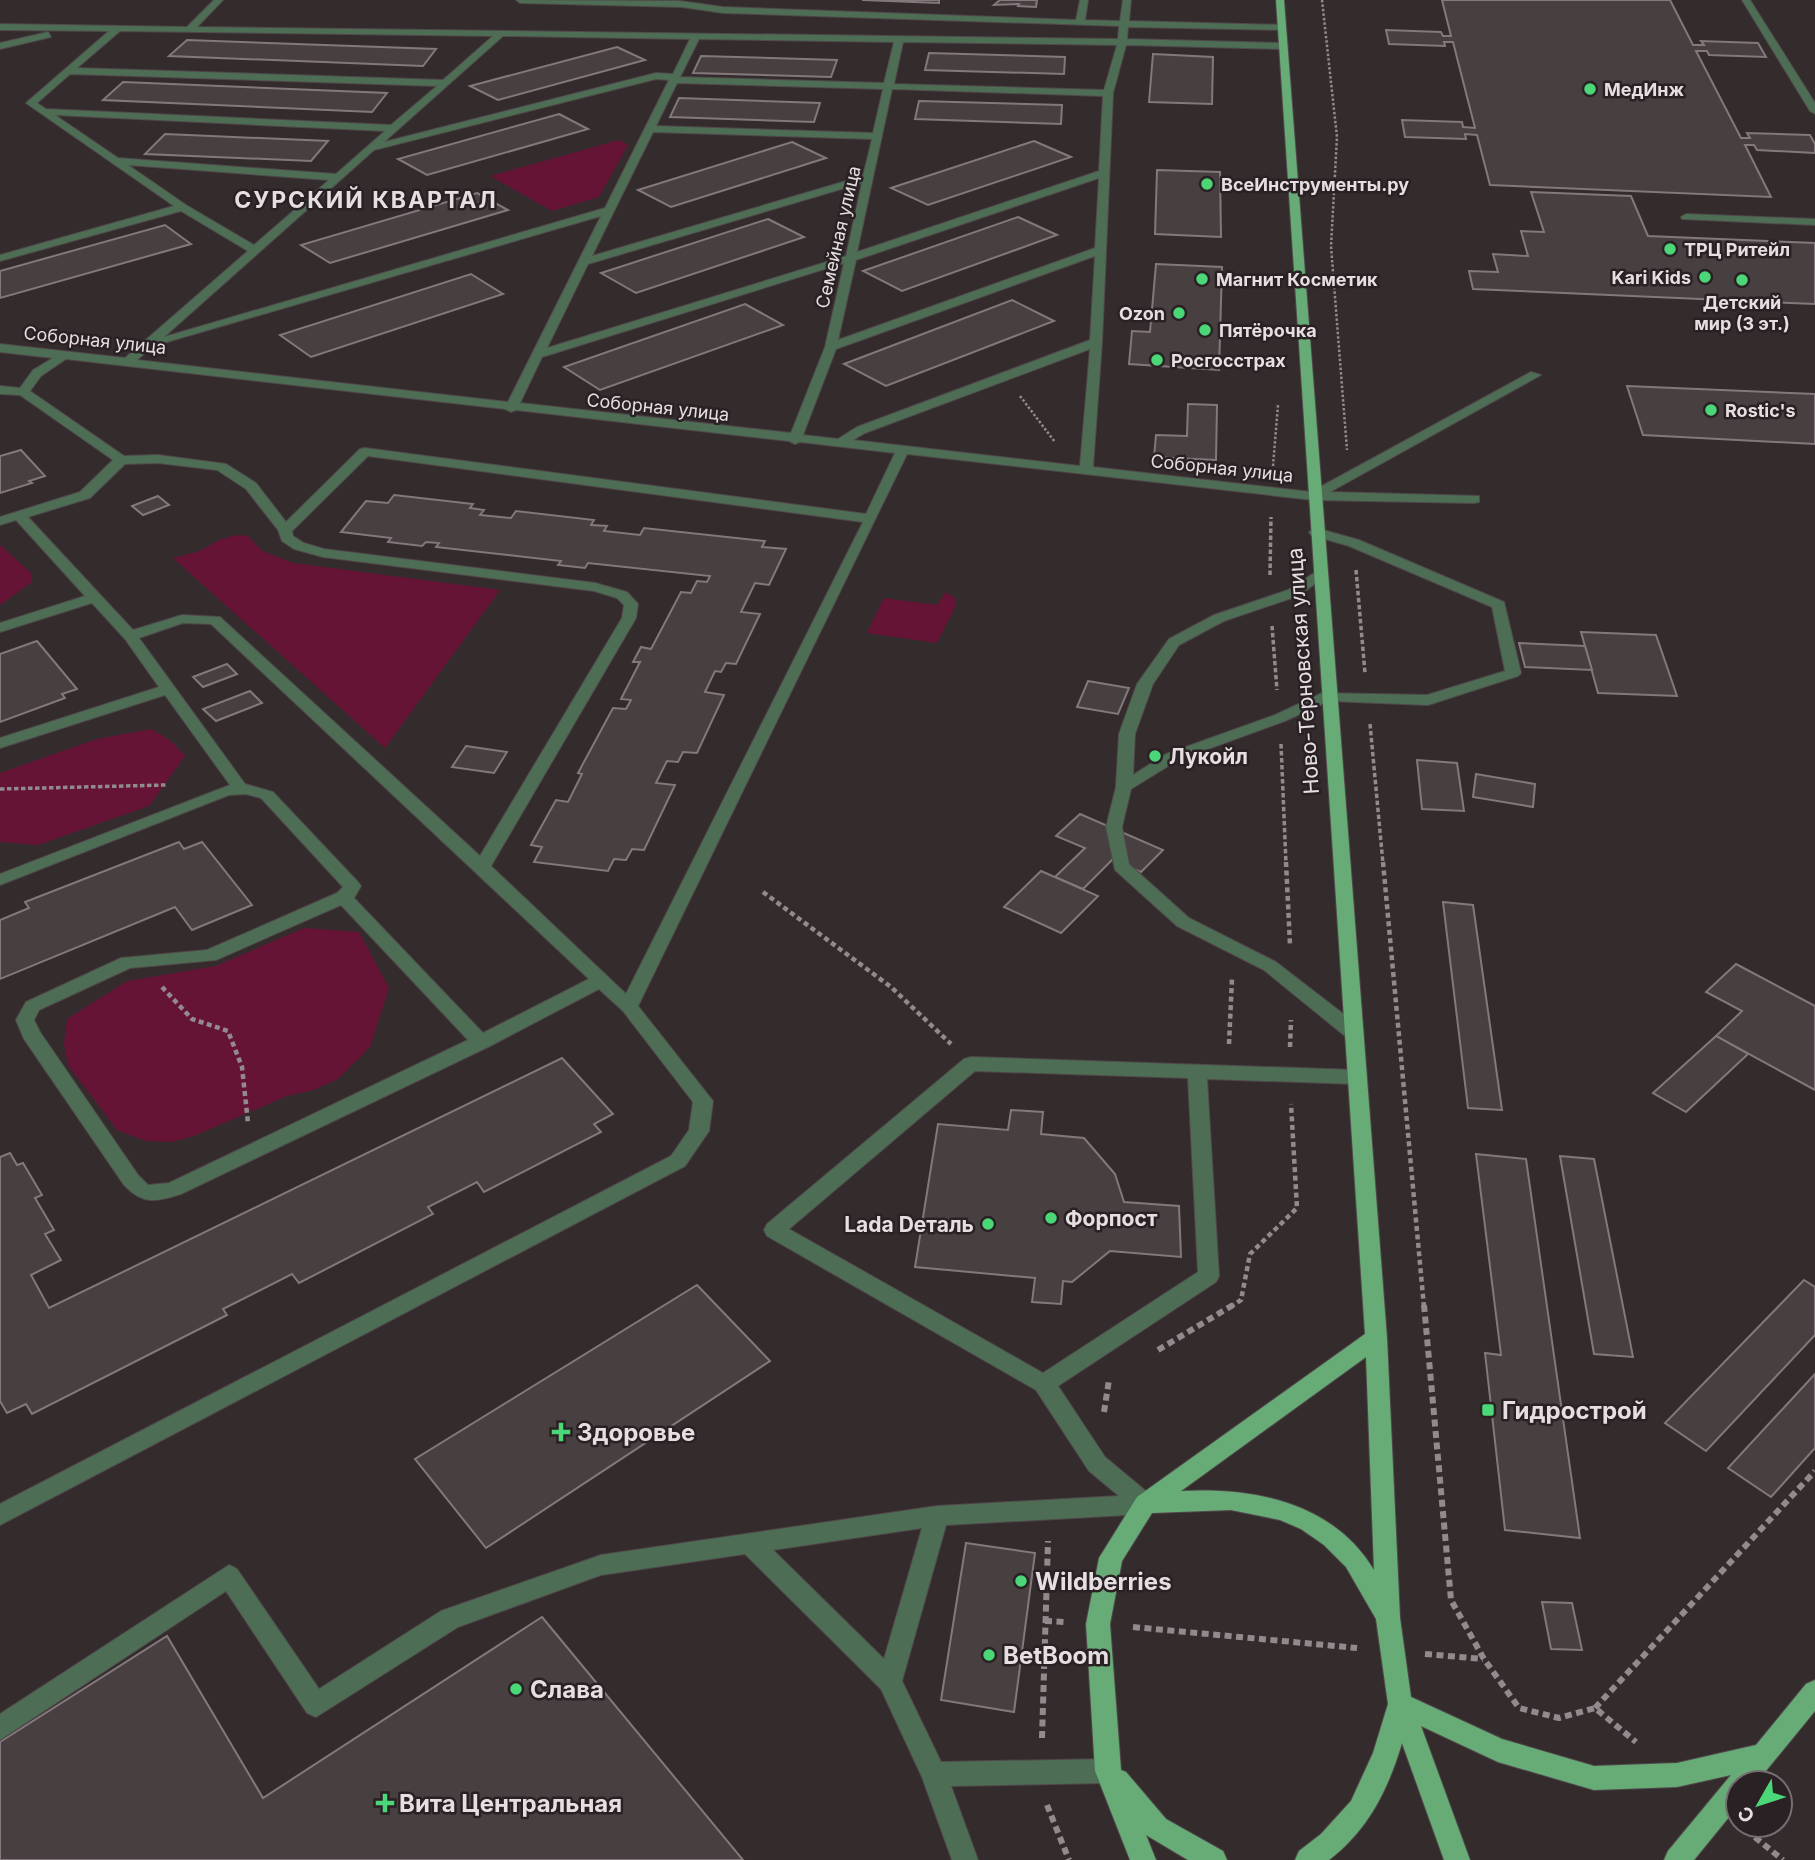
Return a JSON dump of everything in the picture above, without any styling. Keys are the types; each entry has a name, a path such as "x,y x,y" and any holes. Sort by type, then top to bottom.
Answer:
{"main road":[{"name":"Ново-Терновская улица","path":"1280,0 1327,696 1376,1338 1388,1618 1400,1704"},
{"path":"1143,1860 1108,1771 1098,1624 1111,1558 1145,1504 1376,1338"},
{"path":"1145,1504 1208,1497 1245,1500 1280,1509 1323,1532 1354,1560 1388,1618"},
{"path":"1677,1860 1815,1692"},
{"path":"1400,1704 1498,1750 1594,1778 1677,1775 1760,1756"},
{"path":"1308,1860 1348,1828 1377,1787 1400,1704"},
{"path":"1400,1704 1457,1860"},
{"path":"1108,1771 1157,1828 1214,1860"}],"street":[{"path":"189,30 219,0"},
{"path":"520,0 680,3 723,10 969,14 1080,23 1282,27"},
{"path":"1080,23 1084,0"},
{"path":"1086,471 1096,342 1108,93 1122,42 1127,0"},
{"path":"1746,0 1815,111"},
{"path":"672,16 680,3"},
{"path":"661,35 667,26"},
{"path":"0,27 899,38 1283,46"},
{"path":"0,46 79,28"},
{"path":"117,29 32,103 182,208 255,250"},
{"path":"129,361 503,33"},
{"path":"511,408 696,36"},
{"name":"Семейная улица","path":"796,440 831,347 853,257 886,88 899,38"},
{"path":"68,71 445,83"},
{"path":"368,149 656,76 670,76 674,80 886,88 1108,93"},
{"path":"44,112 393,128"},
{"path":"650,129 878,136"},
{"path":"114,161 337,177"},
{"path":"537,355 853,257 1104,173"},
{"path":"583,262 869,178"},
{"path":"0,258 182,208"},
{"path":"150,344 609,211"},
{"path":"1686,217 1815,222"},
{"path":"831,347 1100,250"},
{"path":"838,444 861,430 1096,342"},
{"name":"Соборная улица","path":"0,348 129,361 511,408 1313,496 1474,499"},
{"path":"23,392 37,373 63,356"},
{"path":"1313,496 1535,375"},
{"path":"0,390 23,392 121,460 158,460 221,467 251,486 285,530 287,538 299,546 323,553 595,587 622,595 631,604 629,618 482,867"},
{"path":"629,1007 871,519 903,449"},
{"path":"285,530 365,452 871,519"},
{"path":"0,521 85,495 121,460"},
{"path":"19,515 130,636 166,690 240,788"},
{"path":"1124,787 1172,757 1280,718 1327,696 1428,701 1513,673 1499,605 1353,543 1316,533"},
{"path":"1319,576 1293,593 1219,618 1174,642 1145,684 1127,734 1124,787 1114,827 1121,866 1183,922 1270,966 1352,1031"},
{"path":"0,628 95,597"},
{"path":"0,1515 678,1161 699,1132 704,1101 629,1007 215,620 182,619 130,636"},
{"path":"0,743 166,690"},
{"path":"0,880 210,797 240,788 257,789 267,795 352,886 349,894 343,897 210,956 127,962 32,1006 25,1020 31,1034 131,1180 142,1192 157,1194 174,1189 481,1042 600,981"},
{"path":"343,897 481,1042"},
{"path":"1145,1504 1097,1464 1045,1384 774,1230 971,1064 1356,1077"},
{"path":"1045,1384 1209,1276 1196,1071"},
{"path":"0,1728 229,1576 317,1705 450,1619 601,1564 937,1516 1145,1504"},
{"path":"890,1681 937,1516"},
{"path":"750,1543 890,1681 934,1774 965,1860"},
{"path":"934,1774 1108,1771"}],"path":[{"path":"1322,0 1337,137 1331,246 1349,476"},
{"path":"1353,543 1451,1600 1484,1659 1519,1708 1559,1718 1595,1708 1815,1471"},
{"path":"0,789 198,784 210,797"},
{"path":"763,892 891,987 971,1064"},
{"path":"1227,1072 1233,947"},
{"path":"154,960 153,978 192,1018 228,1031 242,1067 251,1152"},
{"path":"1098,1624 1484,1659"},
{"path":"1595,1708 1677,1775"},
{"path":"1757,1839 1783,1860"}],"shaded area":[{"path":"619,140 628,145 599,197 552,211 490,176"},
{"path":"236,535 248,536 262,551 293,563 500,590 385,748 173,558 200,551 219,540"},
{"path":"0,545 32,574 32,582 0,605"},
{"path":"946,592 955,598 956,605 937,643 867,633 884,598 937,605"},
{"path":"151,729 171,741 185,756 149,806 38,845 0,842 0,773 97,739"},
{"path":"304,928 359,932 389,988 370,1047 338,1079 314,1090 287,1096 194,1136 171,1142 146,1141 117,1130 68,1065 64,1044 67,1019 127,981 216,966"}],"building":[{"path":"862,0 939,0 939,3"},
{"path":"1000,0 1037,0 1036,7 1018,6 1019,4 994,5"},
{"name":"МедИнж","path":"1442,0 1670,0 1693,45 1704,45 1701,41 1758,43 1766,57 1709,55 1707,51 1696,51 1741,138 1750,138 1747,133 1810,135 1815,144 1815,153 1757,150 1754,145 1745,145 1771,197 1490,185 1477,135 1465,134 1466,139 1405,137 1402,120 1462,122 1463,127 1475,128 1453,42 1444,42 1445,46 1389,44 1386,30 1441,32 1443,36 1451,36"},
{"path":"187,40 436,49 423,66 169,56"},
{"path":"617,47 645,60 498,100 470,86"},
{"path":"929,53 1065,57 1064,74 925,70"},
{"path":"1153,54 1213,57 1212,104 1149,102"},
{"path":"701,56 837,60 831,77 693,73"},
{"path":"123,82 387,93 372,112 103,100"},
{"path":"679,98 820,103 814,122 670,117"},
{"path":"919,101 1062,105 1061,124 915,119"},
{"path":"559,114 588,129 427,175 398,159"},
{"path":"165,134 328,141 311,161 145,154"},
{"path":"1034,141 1071,157 928,205 891,188"},
{"path":"792,142 826,158 671,207 638,190"},
{"path":"1157,170 1220,172 1221,237 1155,234"},
{"name":"ТРЦ Ритейл","path":"1531,192 1631,196 1648,236 1815,243 1815,304 1473,289 1469,271 1498,272 1493,254 1528,256 1521,231 1544,232"},
{"path":"477,193 508,210 330,263 301,245"},
{"path":"1018,217 1057,235 902,291 863,271"},
{"path":"768,219 804,237 636,293 601,273"},
{"path":"165,225 191,244 0,298 0,271"},
{"path":"1156,264 1222,267 1219,370 1129,364 1132,331 1150,332"},
{"path":"471,274 503,294 311,357 280,335"},
{"path":"1012,300 1054,321 886,386 844,364"},
{"path":"745,304 783,325 600,390 564,367"},
{"path":"1627,386 1815,394 1815,444 1643,435"},
{"path":"1188,404 1217,405 1216,460 1154,457 1156,435 1187,436"},
{"path":"21,450 45,476 0,493 0,456"},
{"path":"394,495 473,504 470,508 484,510 480,515 511,518 516,511 594,520 591,525 607,526 604,531 640,535 644,528 765,541 762,547 786,549 769,585 755,583 741,612 760,614 736,664 726,663 721,672 715,671 705,692 724,695 697,753 683,752 678,762 667,761 656,783 675,785 644,850 632,849 626,860 614,859 608,871 534,862 542,847 531,845 556,800 568,802 582,774 578,773 613,708 626,709 631,700 621,699 640,662 633,662 641,647 651,649 681,592 691,593 697,581 707,582 710,576 588,563 585,568 558,565 561,561 436,547 439,543 426,542 422,546 388,542 391,538 341,532 366,501 388,503"},
{"path":"158,496 169,505 143,515 132,506"},
{"path":"1581,632 1656,635 1677,696 1598,693"},
{"path":"37,641 77,689 62,694 65,698 0,722 0,654"},
{"path":"1519,643 1585,646 1592,670 1525,667"},
{"path":"227,664 237,674 203,687 193,677"},
{"path":"1088,681 1129,688 1118,714 1077,707"},
{"path":"250,691 262,703 216,721 203,709"},
{"path":"466,746 507,752 494,773 452,767"},
{"path":"1417,760 1457,763 1464,811 1422,809"},
{"path":"1476,774 1535,784 1533,807 1473,797"},
{"path":"1080,814 1163,850 1141,872 1112,860 1083,889 1055,877 1085,848 1056,836"},
{"path":"179,842 184,849 202,842 252,905 192,930 175,907 0,979 0,920 29,908 25,902"},
{"path":"1041,871 1098,896 1061,933 1004,907"},
{"path":"1443,902 1473,905 1502,1110 1468,1108"},
{"path":"1736,964 1815,1006 1815,1090 1716,1036 1742,1011 1706,992"},
{"path":"1716,1036 1748,1054 1686,1112 1653,1093"},
{"path":"562,1058 613,1114 594,1124 601,1132 484,1192 477,1182 428,1207 433,1214 299,1283 292,1274 223,1309 227,1315 32,1414 26,1404 7,1413 0,1401 0,1157 10,1153 17,1165 23,1163 42,1195 35,1198 54,1230 45,1234 61,1260 31,1275 49,1308"},
{"name":"Форпост","path":"1011,1110 1043,1112 1041,1134 1084,1138 1115,1174 1124,1202 1179,1206 1181,1257 1110,1251 1072,1282 1063,1281 1061,1304 1032,1302 1035,1278 915,1267 938,1124 1008,1130"},
{"path":"1476,1154 1526,1159 1580,1538 1505,1530 1485,1353 1501,1355"},
{"path":"1560,1156 1594,1159 1633,1357 1594,1354"},
{"path":"1804,1280 1815,1287 1815,1335 1706,1451 1665,1423"},
{"name":"Здоровье","path":"697,1285 770,1361 486,1548 415,1459"},
{"path":"1815,1374 1815,1448 1771,1497 1728,1468"},
{"path":"966,1543 1035,1553 1014,1712 941,1700"},
{"path":"1542,1602 1572,1603 1582,1650 1551,1649"},
{"name":"Слава","path":"542,1617 743,1860 0,1860 0,1742 167,1636 263,1798"}],"place":[{"name":"МедИнж","path":"1590,89"},
{"name":"ВсеИнструменты.ру","path":"1207,184"},
{"name":"ТРЦ Ритейл","path":"1670,249"},
{"name":"Kari Kids","path":"1705,277"},
{"name":"Магнит Косметик","path":"1202,279"},
{"name":"Детский мир (3 эт.)","path":"1742,280"},
{"name":"Ozon","path":"1179,313"},
{"name":"Пятёрочка","path":"1205,330"},
{"name":"Росгосстрах","path":"1157,360"},
{"name":"Rostic's","path":"1711,410"},
{"name":"Лукойл","path":"1155,756"},
{"name":"Форпост","path":"1051,1218"},
{"name":"Lada Dеталь","path":"988,1224"},
{"name":"Гидрострой","path":"1488,1410"},
{"name":"Здоровье","path":"561,1432"},
{"name":"Wildberries","path":"1021,1581"},
{"name":"BetBoom","path":"989,1655"},
{"name":"Слава","path":"516,1689"},
{"name":"Вита Центральная","path":"385,1803"}],"district":[{"name":"СУРСКИЙ КВАРТАЛ","path":"366,200"}]}
